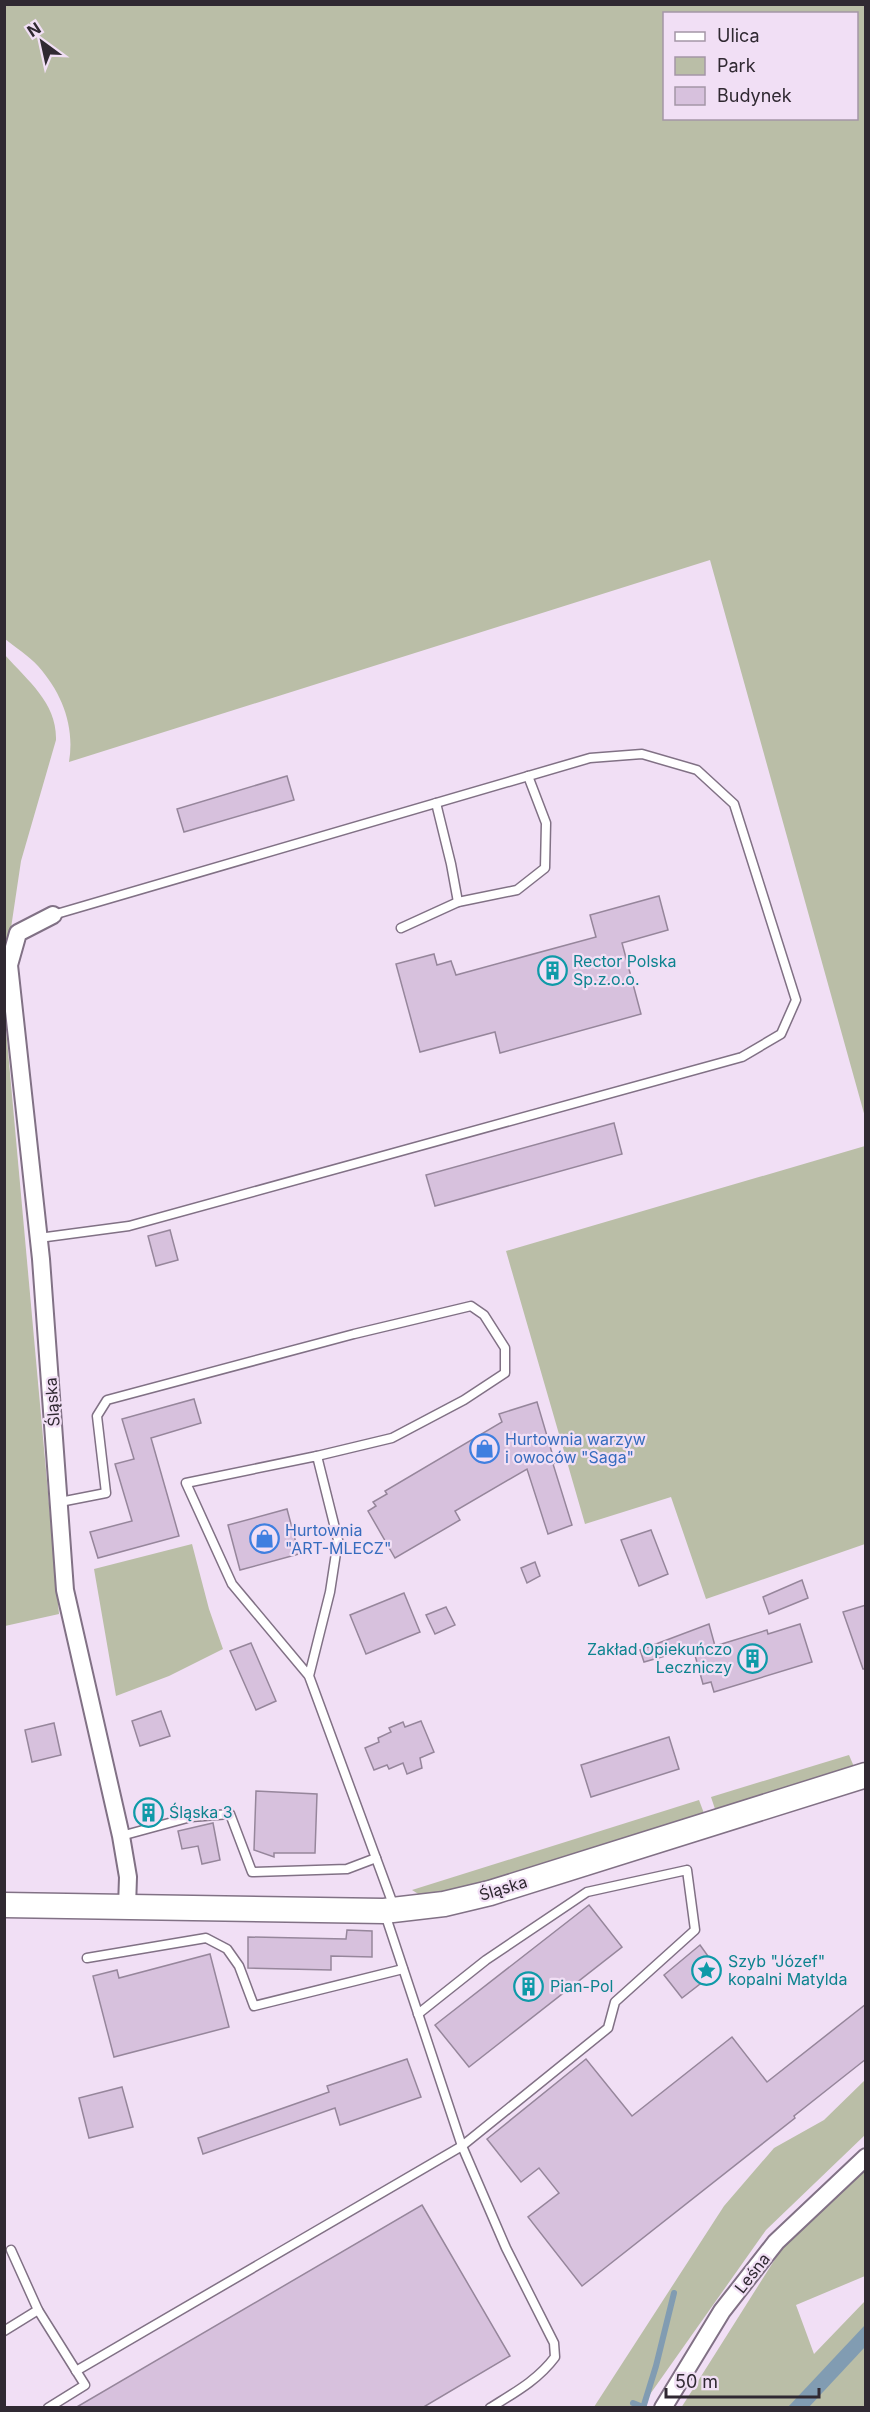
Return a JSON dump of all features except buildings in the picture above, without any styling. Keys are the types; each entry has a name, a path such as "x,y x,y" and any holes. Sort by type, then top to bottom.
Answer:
{"main road":[{"name":"Śląska","path":"4,1905 389,1910 444,1904 490,1893 866,1775"}],"street":[{"name":"Śląska","path":"53,915 18,933 9,965 39,1238 65,1590 121,1836 128,1877 127,1907"},
{"name":"Leśna","path":"663,2408 722,2311 776,2242 866,2157"}],"lane":[{"path":"39,1238 129,1226 742,1057 781,1034 796,1000 734,804 697,770 642,754 590,758 53,915"},
{"path":"401,928 458,903 517,890 544,868 546,823 528,776"},
{"path":"435,803 451,864 458,903"},
{"path":"60,1502 106,1493 98,1416 107,1400 354,1334 471,1306 484,1314 506,1348 505,1374 464,1400 392,1438 186,1483 232,1584 309,1676 376,1858 403,1969 462,2146 506,2248 554,2343 555,2357 547,2368 522,2389 490,2408"},
{"path":"309,1676 330,1592 338,1540 317,1456"},
{"path":"121,1836 191,1817 230,1814 252,1872 347,1869 376,1858"},
{"path":"76,2371 462,2146 608,2028 615,2002 695,1930 687,1870 587,1892 486,1960 418,2014"},
{"path":"87,1958 206,1938 227,1949 233,1957 239,1966 254,2006 403,1969"},
{"path":"11,2250 38,2310 85,2385 48,2408"},
{"path":"4,2331 38,2310"}],"green space":[{"path":"4,5 865,5 865,1117 710,560 69,762 70,736 65,711 54,687 26,655 5,639"},
{"path":"5,655 40,693 52,715 56,740 21,861 11,928 5,945"},
{"path":"4,1007 59,1614 5,1626 4,1626"},
{"path":"865,1146 865,1544 706,1599 671,1497 585,1524 506,1251"},
{"path":"192,1544 209,1609 223,1649 169,1676 116,1696 94,1569"},
{"path":"849,1755 855,1769 716,1812 711,1797"},
{"path":"699,1800 705,1816 467,1889 420,1895 412,1890"},
{"path":"865,2080 865,2135 766,2230 641,2407 594,2407 724,2206 774,2148 824,2120"},
{"path":"865,2167 865,2276 796,2305 814,2354 865,2301 865,2407 681,2408 782,2248"}],"water":[{"path":"865,2325 865,2347 809,2407 788,2407"}],"waterway":[{"path":"643,2408 674,2293"},
{"path":"633,2403 643,2407"}],"place":[{"name":"Rector Polska Sp.z.o.o.","path":"552,970"},
{"name":"Hurtownia warzyw i owoców \"Saga\"","path":"484,1448"},
{"name":"Hurtownia \"ART-MLECZ\"","path":"264,1539"},
{"name":"Zakład Opiekuńczo Leczniczy","path":"753,1658"},
{"name":"Śląska 3","path":"148,1812"},
{"name":"Szyb \"Józef\" kopalni Matylda","path":"707,1970"},
{"name":"Pian-Pol","path":"529,1986"}]}
